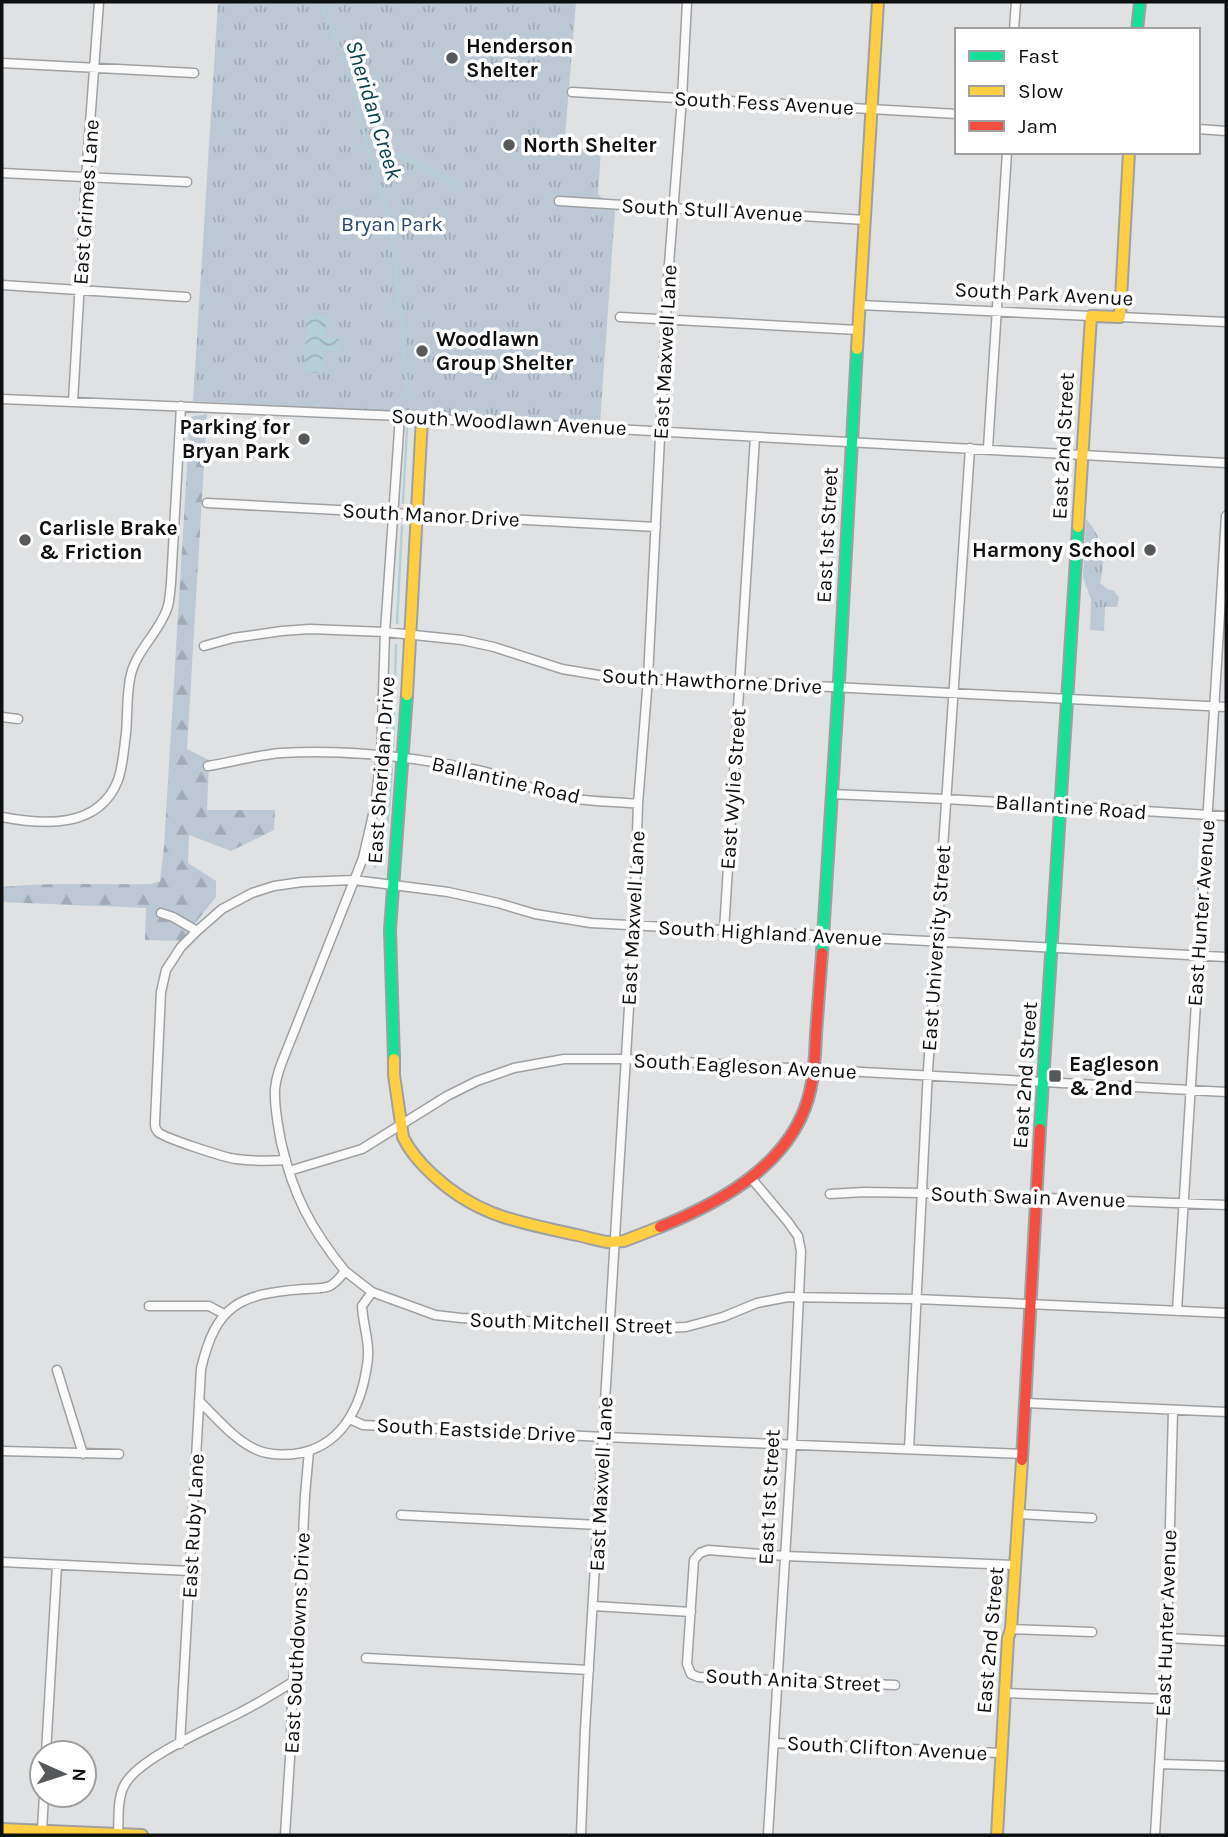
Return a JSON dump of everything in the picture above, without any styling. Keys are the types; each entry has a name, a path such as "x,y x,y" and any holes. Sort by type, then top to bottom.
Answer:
{"street":[{"name":"East Grimes Lane","path":"73,402 99,2"},
{"name":"East Maxwell Lane","path":"581,1835 634,925 638,804 648,678 666,318 687,2"},
{"name":"East 1st Street","path":"615,1243 701,1211 751,1178 783,1146 808,1100 814,1070 878,2"},
{"path":"1014,28 1016,2"},
{"path":"1137,28 1140,2"},
{"path":"2,63 194,73"},
{"name":"South Fess Avenue","path":"572,92 955,114"},
{"path":"1200,129 1226,131"},
{"path":"988,448 1007,154"},
{"path":"1120,317 1129,154"},
{"path":"2,173 187,182"},
{"name":"South Stull Avenue","path":"559,201 865,220"},
{"path":"2,285 186,298"},
{"name":"South Park Avenue","path":"860,305 1226,322"},
{"name":"East 2nd Street","path":"997,1835 1008,1638 1011,1629 1023,1454 1036,1197 1091,316"},
{"path":"620,317 858,330"},
{"name":"South Woodlawn Avenue","path":"2,399 400,416 1226,463"},
{"path":"2,817 32,823 76,819 104,803 117,782 126,731 131,672 168,608 181,406"},
{"path":"149,1306 209,1306 224,1314 236,1304 254,1297 327,1289 334,1286 345,1271 314,1229 297,1196 276,1111 276,1080 365,851 373,819 381,756 385,632 400,416"},
{"name":"East Sheridan Drive","path":"422,418 403,759 390,930 396,1092 401,1124 407,1146 419,1162 470,1203 547,1230 615,1243"},
{"name":"East Wylie Street","path":"724,931 755,437"},
{"name":"East University Street","path":"909,1449 927,1077 970,448"},
{"name":"South Manor Drive","path":"207,503 656,527"},
{"name":"East Hunter Avenue","path":"1177,1311 1214,706 1223,623 1226,516"},
{"name":"South Hawthorne Drive","path":"204,646 233,638 282,631 310,629 385,632 461,640 494,647 562,669 616,678 1226,707"},
{"path":"2,717 18,719"},
{"name":"Ballantine Road","path":"208,766 279,754 381,756 439,763 495,774 555,795 638,804"},
{"name":"Ballantine Road","path":"831,794 1226,816"},
{"name":"South Highland Avenue","path":"286,1160 221,1157 168,1138 156,1128 155,1108 161,992 169,963 181,947 222,909 252,893 274,886 354,880 392,884 448,892 535,914 591,923 1226,957"},
{"path":"161,913 197,931"},
{"name":"South Eagleson Avenue","path":"289,1171 362,1149 477,1080 514,1068 564,1059 626,1059 1226,1092"},
{"name":"East 1st Street","path":"751,1178 798,1236 801,1251 768,1835"},
{"name":"South Swain Avenue","path":"830,1194 921,1193 1226,1205"},
{"name":"South Mitchell Street","path":"345,1271 372,1292 435,1315 610,1325 618,1328 686,1327 767,1301 800,1296 1226,1313"},
{"path":"199,1401 235,1436 256,1450 280,1454 318,1448 350,1419 358,1400 368,1365 362,1306 372,1292"},
{"name":"East Ruby Lane","path":"180,1744 201,1370 215,1328 224,1314"},
{"path":"57,1370 83,1454"},
{"path":"1026,1403 1226,1412"},
{"name":"East Hunter Avenue","path":"1155,1835 1167,1638 1173,1410"},
{"name":"South Eastside Drive","path":"350,1419 363,1425 1023,1454"},
{"path":"2,1451 119,1454"},
{"name":"East Southdowns Drive","path":"285,1835 309,1451"},
{"path":"1018,1514 1092,1518"},
{"path":"401,1515 599,1525"},
{"path":"594,1606 691,1612 693,1564 697,1556 708,1550 785,1556 1016,1565"},
{"path":"2,1562 190,1571"},
{"path":"47,1739 57,1565"},
{"name":"South Anita Street","path":"691,1612 687,1664 691,1674 698,1677 895,1685"},
{"path":"1011,1629 1092,1632"},
{"path":"1167,1638 1226,1641"},
{"path":"366,1658 589,1670"},
{"path":"118,1834 121,1794 124,1784 133,1774 180,1744 293,1682"},
{"path":"1005,1693 1164,1699"},
{"name":"South Clifton Avenue","path":"774,1743 1001,1753"},
{"path":"1160,1764 1226,1766"},
{"path":"45,1809 46,1833"},
{"path":"2,1829 46,1833 142,1835"}],"green space":[{"name":"Bryan Park","path":"218,2 576,2 564,148 601,149 598,194 615,211 600,423 193,401"},
{"path":"207,414 187,749 209,760 207,810 275,810 274,830 231,851 189,835 188,863 216,881 216,897 181,941 145,940 146,908 2,902 2,887 151,884 160,881 190,417"},
{"path":"1086,519 1096,533 1102,549 1100,583 1119,597 1117,607 1105,607 1104,631 1090,630 1091,600 1083,577"}],"water":[{"path":"307,315 326,316 325,338 339,339 338,351 323,351 322,373 304,372"}],"waterway":[{"name":"Sheridan Creek","path":"320,2 348,67 372,164 386,206 394,253 408,396"},
{"path":"367,140 458,186"},
{"name":"Sheridan Creek","path":"403,503 407,429"},
{"name":"Sheridan Creek","path":"397,623 402,526"},
{"name":"Sheridan Creek","path":"393,746 396,645"},
{"name":"Sheridan Creek","path":"375,867 388,820 392,769"}],"traffic: fast":[{"path":"1137,28 1140,2"},
{"path":"822,953 857,349"},
{"path":"1040,1129 1078,527"},
{"path":"394,1059 390,930 407,695"}],"traffic: slow":[{"path":"857,349 878,2"},
{"path":"1078,527 1091,316 1120,317 1129,154"},
{"path":"407,695 422,418"},
{"path":"394,1059 403,1137 416,1158 466,1200 500,1216 608,1242 624,1241 660,1227"},
{"path":"997,1835 1008,1638 1011,1629 1022,1460"},
{"path":"2,1829 142,1835"}],"traffic: jam":[{"path":"660,1227 703,1207 745,1182 781,1149 795,1130 805,1108 812,1081 822,953"},
{"path":"1022,1460 1040,1129"}],"place":[{"name":"Henderson Shelter","path":"452,58"},
{"name":"North Shelter","path":"509,145"},
{"name":"Woodlawn Group Shelter","path":"422,351"},
{"name":"Parking for Bryan Park","path":"304,439"},
{"name":"Carlisle Brake & Friction","path":"25,540"},
{"name":"Harmony School","path":"1150,550"},
{"name":"Eagleson & 2nd","path":"1055,1076"}]}
